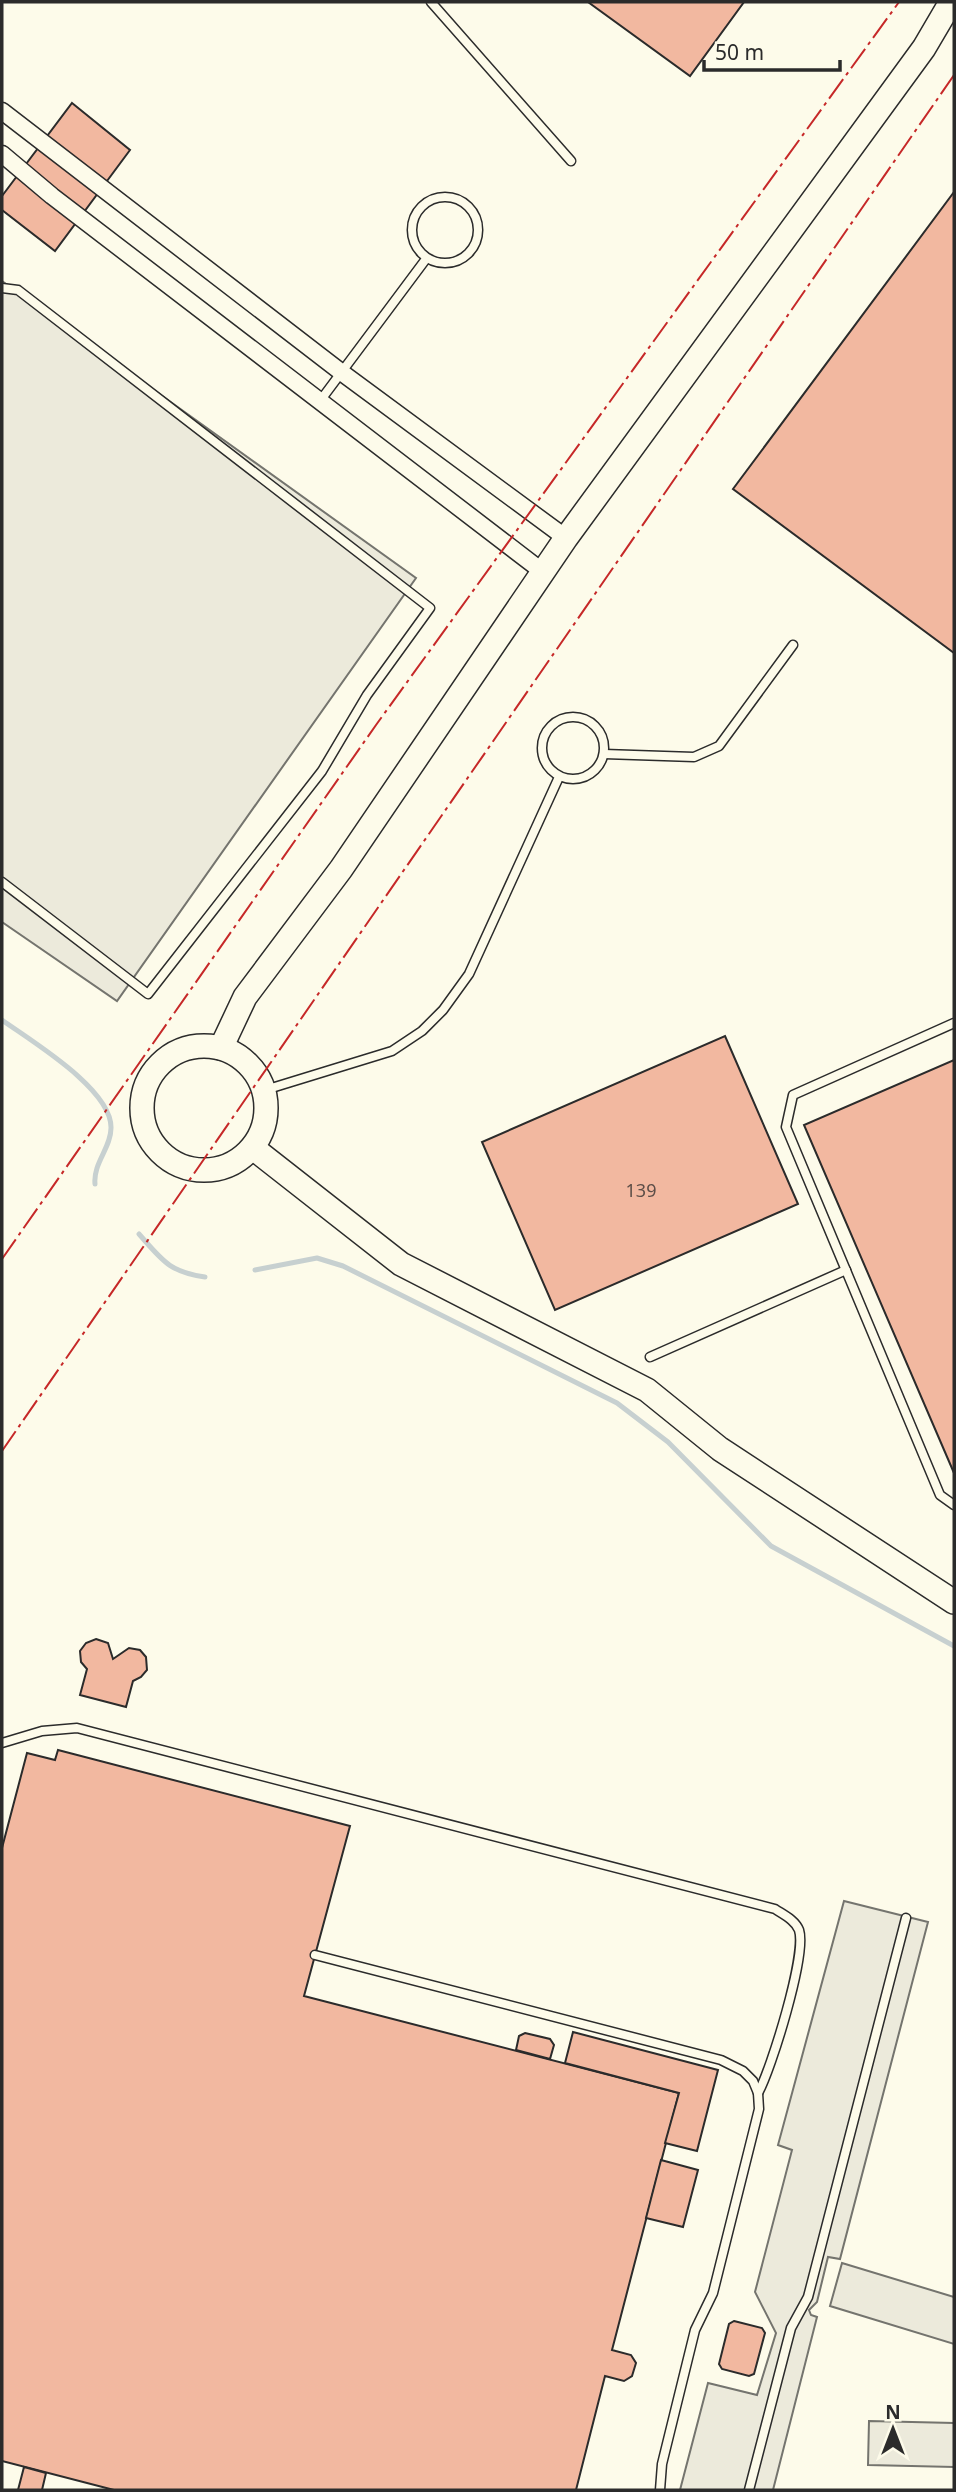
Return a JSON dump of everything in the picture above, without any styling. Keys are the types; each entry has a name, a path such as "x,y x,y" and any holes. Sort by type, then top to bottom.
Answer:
{"street":[{"path":"221,1048 245,997 341,869 566,538 925,48 951,2"},
{"path":"2,111 341,372 566,538"},
{"path":"2,154 543,572"},
{"path":"202,1046 221,1048 241,1057 256,1072 265,1090 265,1121 253,1148 230,1165 215,1170 194,1170 173,1162 156,1148 146,1130 143,1100 153,1071 167,1058 184,1049 202,1046"},
{"path":"253,1148 401,1264 647,1390 720,1450 954,1602"}],"lane":[{"path":"431,2 571,161"},
{"path":"447,197 468,205 478,225 475,246 458,261 447,264 426,258 413,242 413,220 418,210 426,202 447,197"},
{"path":"320,401 426,258"},
{"path":"2,288 18,290 429,608 367,695 322,771 148,994 2,881"},
{"path":"604,754 694,757 719,746 793,645"},
{"path":"581,718 591,722 603,739 604,754 597,769 589,775 580,779 559,777 551,771 542,753 545,733 561,719 581,718"},
{"path":"265,1090 392,1051 422,1031 443,1010 469,974 559,777"},
{"path":"954,1023 793,1095 786,1128 940,1495 954,1505"},
{"path":"650,1357 846,1270"},
{"path":"2,1743 42,1731 77,1728 775,1909 792,1919 799,1929 800,1955 770,2069 758,2093 756,2127 713,2293 695,2330 662,2464 660,2490"},
{"path":"749,2490 790,2328 808,2297 906,1919"},
{"path":"315,1955 721,2060 743,2071 758,2093"}],"shaded area":[{"path":"2,281 416,578 117,1001 2,922"},
{"path":"844,1901 928,1922 840,2259 828,2257 817,2302 809,2310 811,2315 817,2317 773,2490 680,2490 708,2383 757,2395 776,2333 755,2292 792,2150 778,2145"},
{"path":"842,2263 954,2297 954,2344 830,2306"},
{"path":"869,2421 954,2423 954,2467 868,2465"}],"building":[{"path":"588,2 744,2 690,76"},
{"path":"72,103 130,150 55,251 2,210 2,196"},
{"path":"954,192 954,653 733,489"},
{"path":"725,1036 798,1204 555,1310 482,1142"},
{"path":"954,1060 954,1473 804,1125"},
{"path":"96,1639 108,1643 113,1659 129,1648 140,1650 146,1657 147,1670 133,1681 126,1707 80,1695 87,1669 81,1662 80,1651 86,1643"},
{"path":"58,1750 350,1826 304,1996 679,2093 612,2350 631,2355 636,2363 632,2376 624,2381 605,2376 576,2490 114,2490 2,2461 2,1848 27,1753 55,1760"},
{"path":"573,2032 718,2070 697,2151 665,2143 679,2093 565,2063"},
{"path":"525,2033 550,2039 554,2045 550,2059 516,2050 519,2036"},
{"path":"661,2160 698,2170 683,2227 646,2218"},
{"path":"734,2321 762,2328 765,2333 754,2374 749,2376 722,2369 719,2364 729,2324"},
{"path":"24,2467 46,2473 42,2490 18,2490"}],"waterway":[{"path":"2,1020 68,1067 85,1082 108,1113 110,1135 97,1169 95,1184"},
{"path":"139,1234 174,1268 205,1277"},
{"path":"255,1270 317,1258 343,1266 617,1403 668,1442 771,1546 954,1646"}],"power":[{"path":"2,1259 376,725 899,2"},
{"path":"2,1451 954,75"}]}
